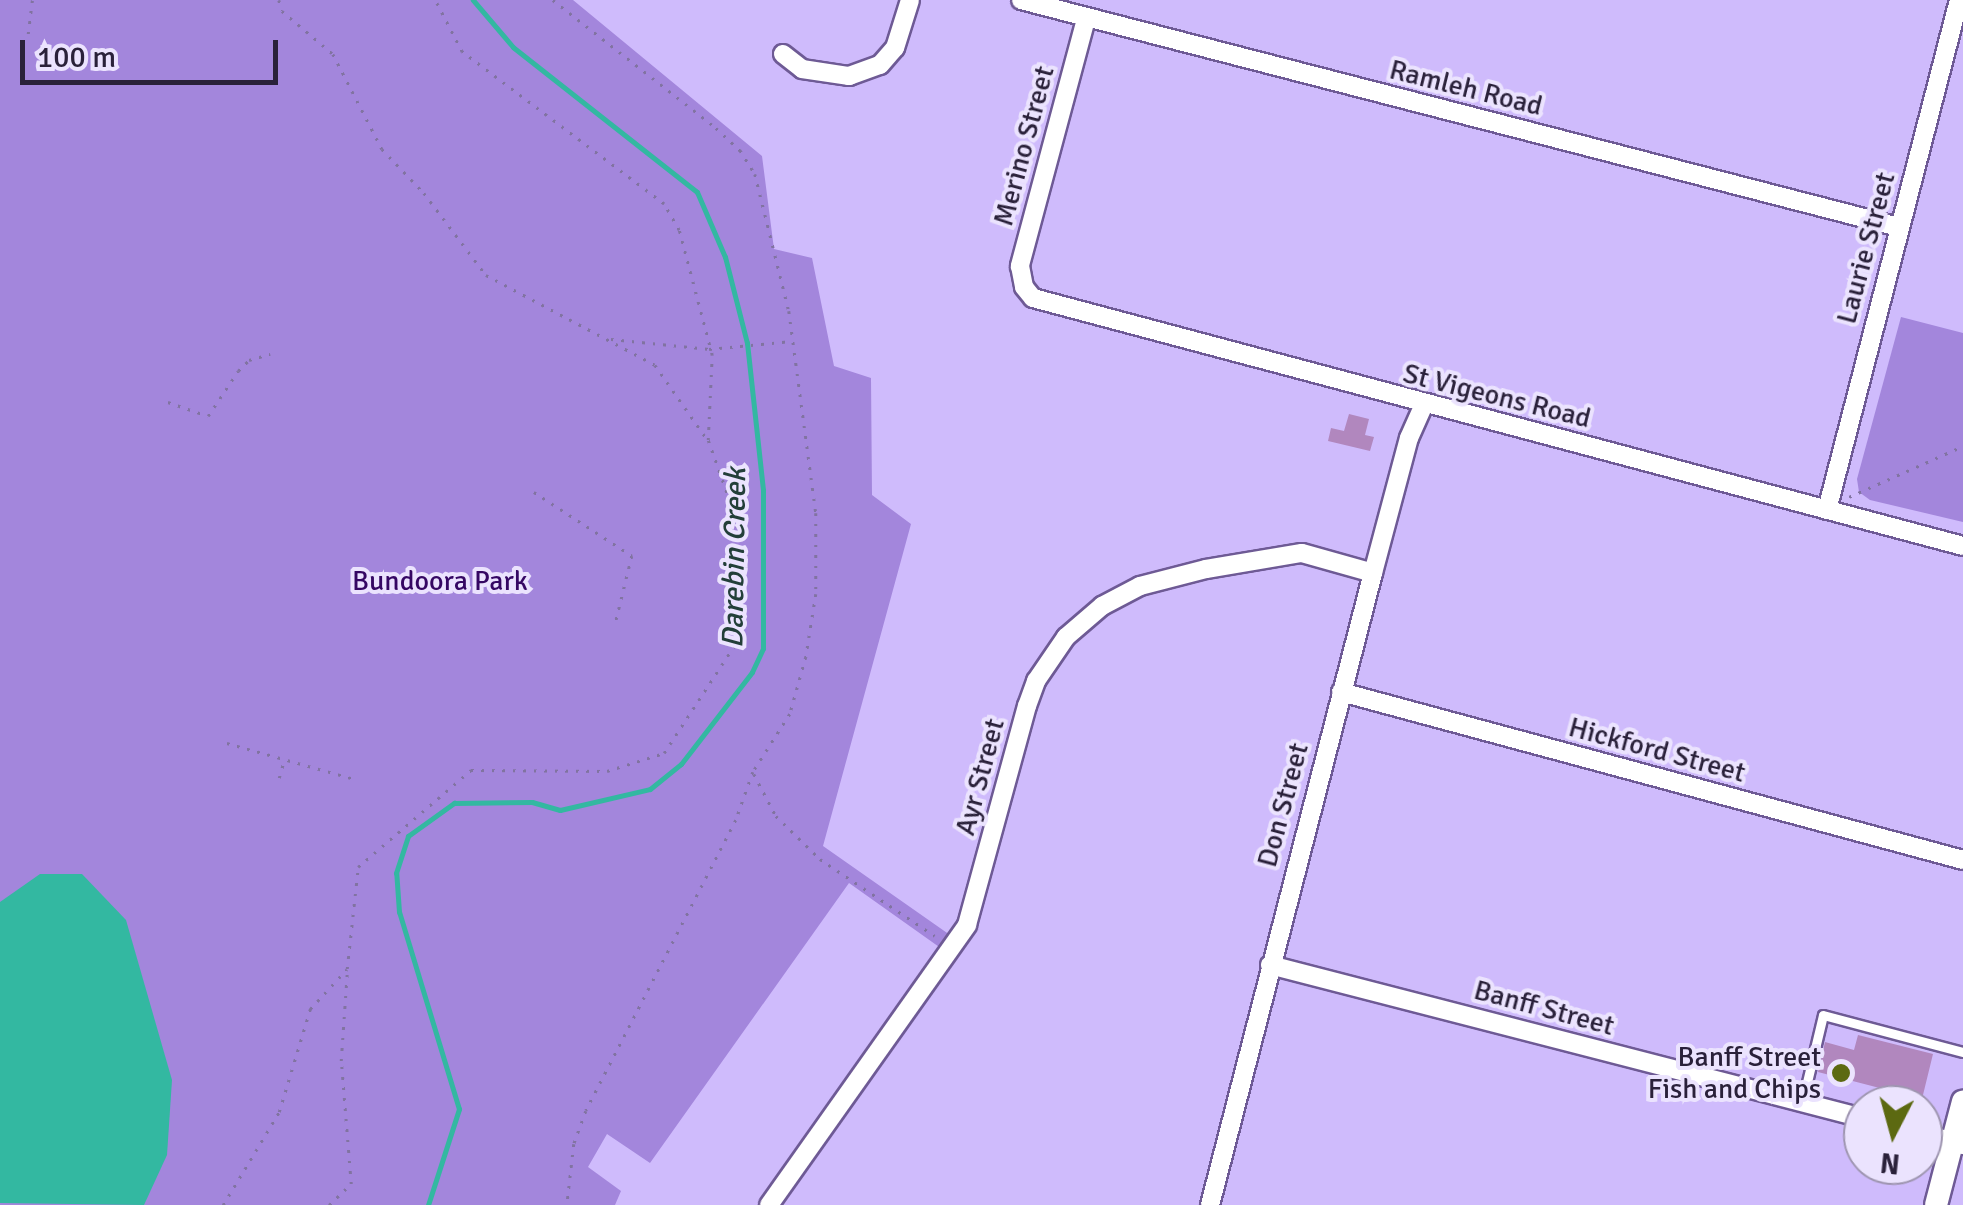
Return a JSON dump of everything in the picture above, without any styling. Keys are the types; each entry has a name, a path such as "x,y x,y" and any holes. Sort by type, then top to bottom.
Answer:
{"street":[{"path":"783,54 802,69 849,76 880,66 895,48 910,0"},
{"name":"Ramleh Road","path":"1020,0 1899,227"},
{"name":"Laurie Street","path":"1827,510 1960,0"},
{"name":"Merino Street","path":"1024,287 1020,266 1086,19"},
{"name":"St Vigeons Road","path":"1024,287 1043,305 1963,546"},
{"name":"Don Street","path":"1196,1205 1210,1196 1417,404"},
{"name":"Ayr Street","path":"769,1205 953,948 972,911 1036,681 1052,656 1086,619 1140,586 1268,556 1302,554 1373,573"},
{"name":"Hickford Street","path":"1342,692 1962,859"},
{"name":"Banff Street","path":"1270,965 1843,1113"},
{"path":"1936,1205 1958,1143 1963,1101"}],"lane":[{"path":"1802,1103 1823,1016 1963,1052"}],"path":[{"path":"28,34 32,0"},
{"path":"279,0 282,11 334,54 382,149 424,193 486,275 655,365 708,440 738,522 736,643 664,754 607,771 470,770 358,867 341,1061 351,1184 329,1205"},
{"path":"435,0 462,52 664,204 679,230 709,349 708,440"},
{"path":"553,0 740,150 755,174 794,341 816,514 816,594 806,657 790,714 753,772 736,820 586,1111 574,1144 568,1205"},
{"path":"610,339 709,349 794,341"},
{"path":"168,402 208,416 238,371 250,360 270,354"},
{"path":"1848,498 1963,446"},
{"path":"534,492 632,556 615,624"},
{"path":"227,743 354,779"},
{"path":"279,778 284,759"},
{"path":"753,772 776,816 820,859 953,948"},
{"path":"223,1205 279,1112 310,1009 347,969"}],"green space":[{"name":"Bundoora Park","path":"0,0 573,0 762,156 774,249 812,258 834,366 871,378 872,495 911,524 823,846 950,935 942,949 849,883 650,1163 607,1134 588,1167 621,1191 615,1205 0,1205"},
{"path":"1901,317 1963,333 1963,522 1870,500 1859,492 1857,479"}],"shaded area":[{"path":"40,874 82,874 126,920 172,1080 167,1155 144,1205 0,1203 0,902"}],"building":[{"path":"1349,414 1369,419 1365,435 1374,437 1370,451 1328,441 1331,428 1344,431"},
{"path":"1858,1035 1933,1054 1925,1085 1868,1085 1818,1072 1825,1042 1854,1050"}],"waterway":[{"name":"Darebin Creek","path":"428,1205 459,1109 399,912 396,873 408,836 454,803 532,802 560,810 650,789 681,764 752,672 763,648 763,490 747,343 725,257 697,192 513,47 473,0"}],"place":[{"name":"Banff Street Fish and Chips","path":"1841,1073"}]}
